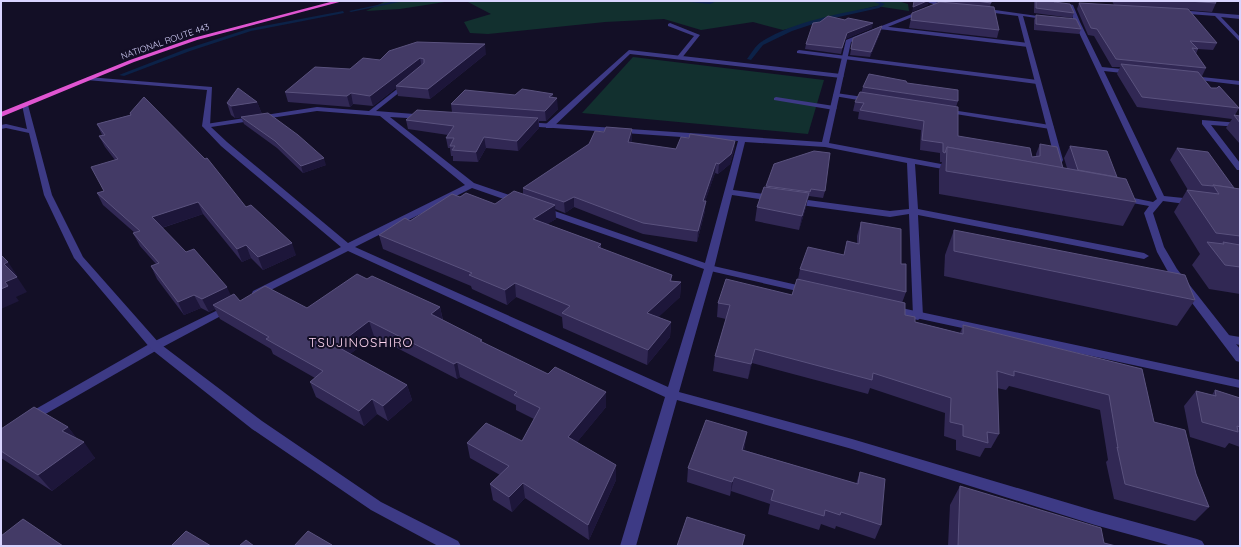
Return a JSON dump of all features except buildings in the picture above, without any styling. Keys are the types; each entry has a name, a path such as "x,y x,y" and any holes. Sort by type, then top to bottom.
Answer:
{"highway":[{"name":"NATIONAL ROUTE 443","path":"1,115 88,79 195,39 340,1"}],"street":[{"path":"925,1 937,5 952,7"},
{"path":"1064,1 1074,5 1073,21 1099,68 1158,201"},
{"path":"825,145 848,41 937,5"},
{"path":"974,10 1055,19"},
{"path":"1169,11 1240,17"},
{"path":"1020,15 1061,168"},
{"path":"1216,15 1240,40"},
{"path":"670,25 697,35 679,58"},
{"path":"881,28 1028,45"},
{"path":"549,126 629,52 841,76"},
{"path":"799,52 1038,82"},
{"path":"1099,68 1136,72"},
{"path":"1188,78 1198,82 1240,83"},
{"path":"88,79 210,88 206,126"},
{"path":"370,113 411,80"},
{"path":"836,95 876,101"},
{"path":"776,99 834,108"},
{"path":"25,105 48,195 79,258 155,346 257,425 376,506 453,546"},
{"path":"206,126 317,109 435,117"},
{"path":"939,110 1050,126"},
{"path":"381,114 470,185 709,268 818,293"},
{"path":"1240,125 1205,122 1240,168"},
{"path":"519,123 825,145 965,171"},
{"path":"1,126 32,132"},
{"path":"206,126 224,144 346,247 671,394 852,444 1095,518 1197,546"},
{"path":"628,546 671,394 709,268 742,139"},
{"path":"911,161 918,316"},
{"path":"21,423 155,346 346,247 470,185"},
{"path":"729,192 890,214 913,211 1144,256"},
{"path":"1116,198 1200,203"},
{"path":"1158,201 1148,213 1163,254 1174,272 1228,339 1240,358"},
{"path":"880,307 1240,384"},
{"path":"1228,339 1240,341"}],"green space":[{"path":"386,1 451,1 400,9 366,11"},
{"path":"466,1 898,1 908,4 909,11 876,6 783,30 753,22 701,30 664,19 605,22 488,34 470,33 464,22 491,14"},
{"path":"633,57 824,80 808,134 582,113"}],"waterway":[{"path":"351,11 402,1"},
{"path":"681,1 710,3 715,1"},
{"path":"749,59 761,44 790,30 824,19 878,7 883,4 873,1"},
{"path":"122,75 188,50 250,30 343,12"}],"district":[{"name":"TSUJINOSHIRO","path":"361,342"}]}
